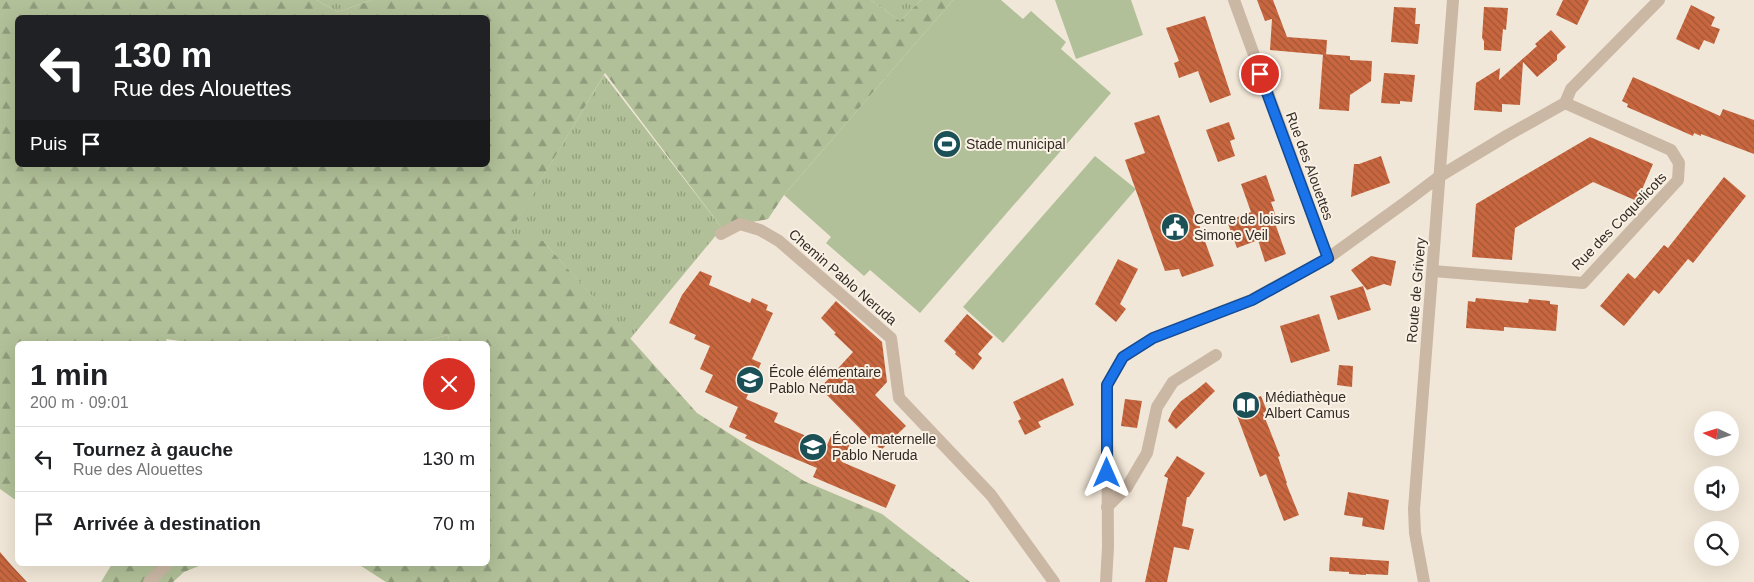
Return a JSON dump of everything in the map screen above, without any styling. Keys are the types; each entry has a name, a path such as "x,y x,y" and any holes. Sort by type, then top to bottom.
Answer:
{"street":[{"name":"Rue des Alouettes","path":"1234,0 1328,258"},
{"name":"Route de Grivery","path":"1424,582 1415,533 1414,509 1453,0"},
{"path":"1106,582 1108,547 1107,385 1123,357 1153,338 1252,300 1328,258 1440,176 1565,103 1571,89 1659,0"},
{"name":"Rue des Coquelicots","path":"1433,271 1583,283 1678,180 1679,163 1671,150 1565,103"},
{"name":"Chemin Pablo Neruda","path":"721,234 740,224 760,230 779,241 891,338 899,398 991,496 1054,582"},
{"path":"1107,507 1128,487 1147,454 1157,407 1173,382 1216,356"},
{"path":"149,582 165,566"}],"green space":[{"path":"0,0 316,0 338,12 372,0 871,0 900,21 921,0 953,0 784,195 768,219 722,228 605,73 505,240 543,241 697,413 804,481 882,514 970,582 386,582 361,566 490,566 490,341 449,341 448,335 425,341 180,341 166,339 167,341 15,341 15,500 0,489"},
{"path":"316,0 372,0 338,12"},
{"path":"871,0 921,0 900,21"},
{"name":"Stade municipal","path":"953,0 1001,0 1023,19 1031,11 1066,42 1061,49 1111,93 920,313 870,270 864,276 826,243 831,237 784,195"},
{"path":"1055,0 1131,0 1143,35 1076,59"},
{"path":"604,75 722,228 630,339 544,242 504,241"},
{"path":"1095,156 1136,189 1003,343 963,307"},
{"path":"448,335 449,341 425,341"},
{"path":"111,566 199,566 184,572 173,582 101,582"}],"building":[{"path":"1257,0 1273,0 1287,37 1327,40 1326,55 1270,50 1272,19 1265,21"},
{"path":"1563,0 1589,0 1577,25 1556,15"},
{"path":"1691,5 1715,17 1711,26 1720,29 1714,44 1704,40 1699,50 1676,39"},
{"path":"1394,7 1416,8 1415,24 1420,24 1418,44 1391,42"},
{"path":"1484,7 1508,8 1506,30 1503,29 1501,51 1484,50 1482,38"},
{"path":"1205,16 1231,95 1210,103 1198,71 1179,78 1174,63 1179,61 1166,28"},
{"path":"1551,30 1566,47 1557,55 1557,60 1537,77 1523,62 1520,105 1502,104 1502,112 1474,110 1476,83 1500,68 1499,80 1537,46 1535,44"},
{"path":"1323,54 1350,56 1350,60 1372,61 1371,81 1350,95 1349,111 1319,109"},
{"path":"1384,73 1415,75 1412,102 1400,101 1400,104 1381,103"},
{"path":"1633,77 1720,116 1723,109 1754,120 1754,154 1701,134 1701,136 1694,133 1693,136 1627,107 1628,104 1622,101"},
{"name":"Centre de loisirs Simone Veil","path":"1159,115 1214,266 1182,277 1179,269 1165,271 1125,160 1145,153 1134,123"},
{"path":"1229,122 1235,139 1230,141 1235,156 1218,162 1206,130"},
{"path":"1590,137 1653,164 1637,201 1593,182 1515,228 1512,260 1472,257 1476,204"},
{"path":"1381,156 1390,183 1351,197 1354,164"},
{"path":"1266,175 1275,201 1271,202 1279,225 1276,226 1286,254 1265,262 1258,240 1237,248 1227,221 1251,212 1241,184"},
{"path":"1724,177 1746,196 1693,263 1688,259 1659,294 1654,290 1624,326 1600,306 1628,273 1635,279 1664,245 1668,248"},
{"path":"1371,256 1396,261 1391,286 1384,284 1367,290 1351,270"},
{"path":"1118,259 1138,269 1120,304 1126,309 1116,322 1095,304"},
{"path":"700,271 712,276 709,285 750,303 752,298 768,305 766,310 773,313 752,359 761,363 746,399 778,413 774,422 827,445 831,436 850,444 842,462 896,485 886,508 813,477 817,468 745,438 747,435 729,427 738,407 705,392 713,375 700,369 710,346 694,339 696,335 669,323 682,295"},
{"path":"1363,286 1371,310 1338,320 1330,296"},
{"path":"1476,298 1528,303 1529,299 1550,301 1550,304 1558,305 1556,331 1504,327 1504,331 1466,328 1468,301 1475,302"},
{"path":"836,301 882,342 887,382 875,395 906,426 881,450 820,388 853,352 821,318"},
{"path":"967,314 993,337 978,354 982,358 973,370 944,341"},
{"path":"1319,314 1330,351 1291,363 1280,326"},
{"path":"1339,365 1353,366 1352,387 1337,385"},
{"path":"1063,378 1074,405 1038,422 1041,427 1025,435 1018,421 1021,419 1013,402"},
{"path":"1206,382 1215,391 1176,429 1168,421 1172,412 1181,401"},
{"path":"1261,396 1267,411 1263,413 1280,456 1278,457 1286,483 1299,515 1284,521 1266,474 1260,477 1236,413 1244,410 1241,404"},
{"path":"1125,399 1142,401 1137,428 1121,426"},
{"path":"1177,456 1205,473 1189,497 1187,497 1182,526 1194,529 1189,550 1174,547 1167,582 1145,582 1168,478 1164,476"},
{"path":"1348,492 1389,500 1384,530 1362,526 1363,518 1344,515"},
{"path":"0,552 12,566 27,582 0,582"},
{"path":"1330,557 1389,561 1388,575 1349,574 1349,572 1329,571"}],"place":[{"name":"Stade municipal","path":"947,144"},
{"name":"Centre de loisirs Simone Veil","path":"1175,227"},
{"name":"École élémentaire Pablo Neruda","path":"750,380"},
{"name":"Médiathèque Albert Camus","path":"1246,405"},
{"name":"École maternelle Pablo Neruda","path":"813,447"}],"route":[{"path":"1107,473 1107,385 1123,357 1153,338 1252,300 1328,258 1260,74"}]}
